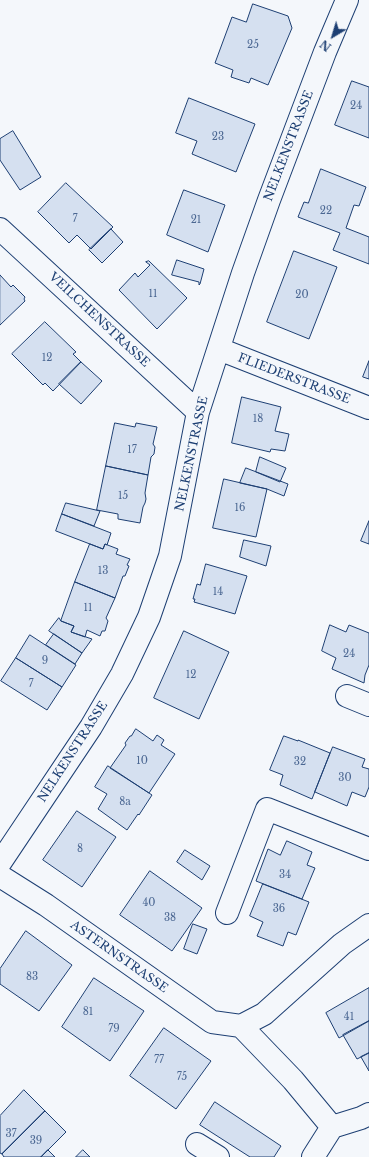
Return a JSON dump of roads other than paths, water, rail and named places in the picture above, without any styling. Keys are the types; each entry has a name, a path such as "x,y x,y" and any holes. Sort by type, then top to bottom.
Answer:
{"street":[{"name":"NELKENSTRASSE","path":"0,863 91,727 122,674 149,617 170,556 198,412 268,200 346,0"},
{"name":"VEILCHENSTRASSE","path":"0,229 198,412"},
{"name":"FLIEDERSTRASSE","path":"219,350 369,408"},
{"path":"347,696 369,705"},
{"path":"227,913 267,809 369,849"},
{"name":"ASTERNSTRASSE","path":"0,876 46,905 212,1022 241,1026"},
{"path":"332,1127 293,1080 241,1026 264,1014 342,944 369,925"},
{"path":"313,1157 332,1127 369,1114"},
{"path":"197,1144 218,1157"}]}
